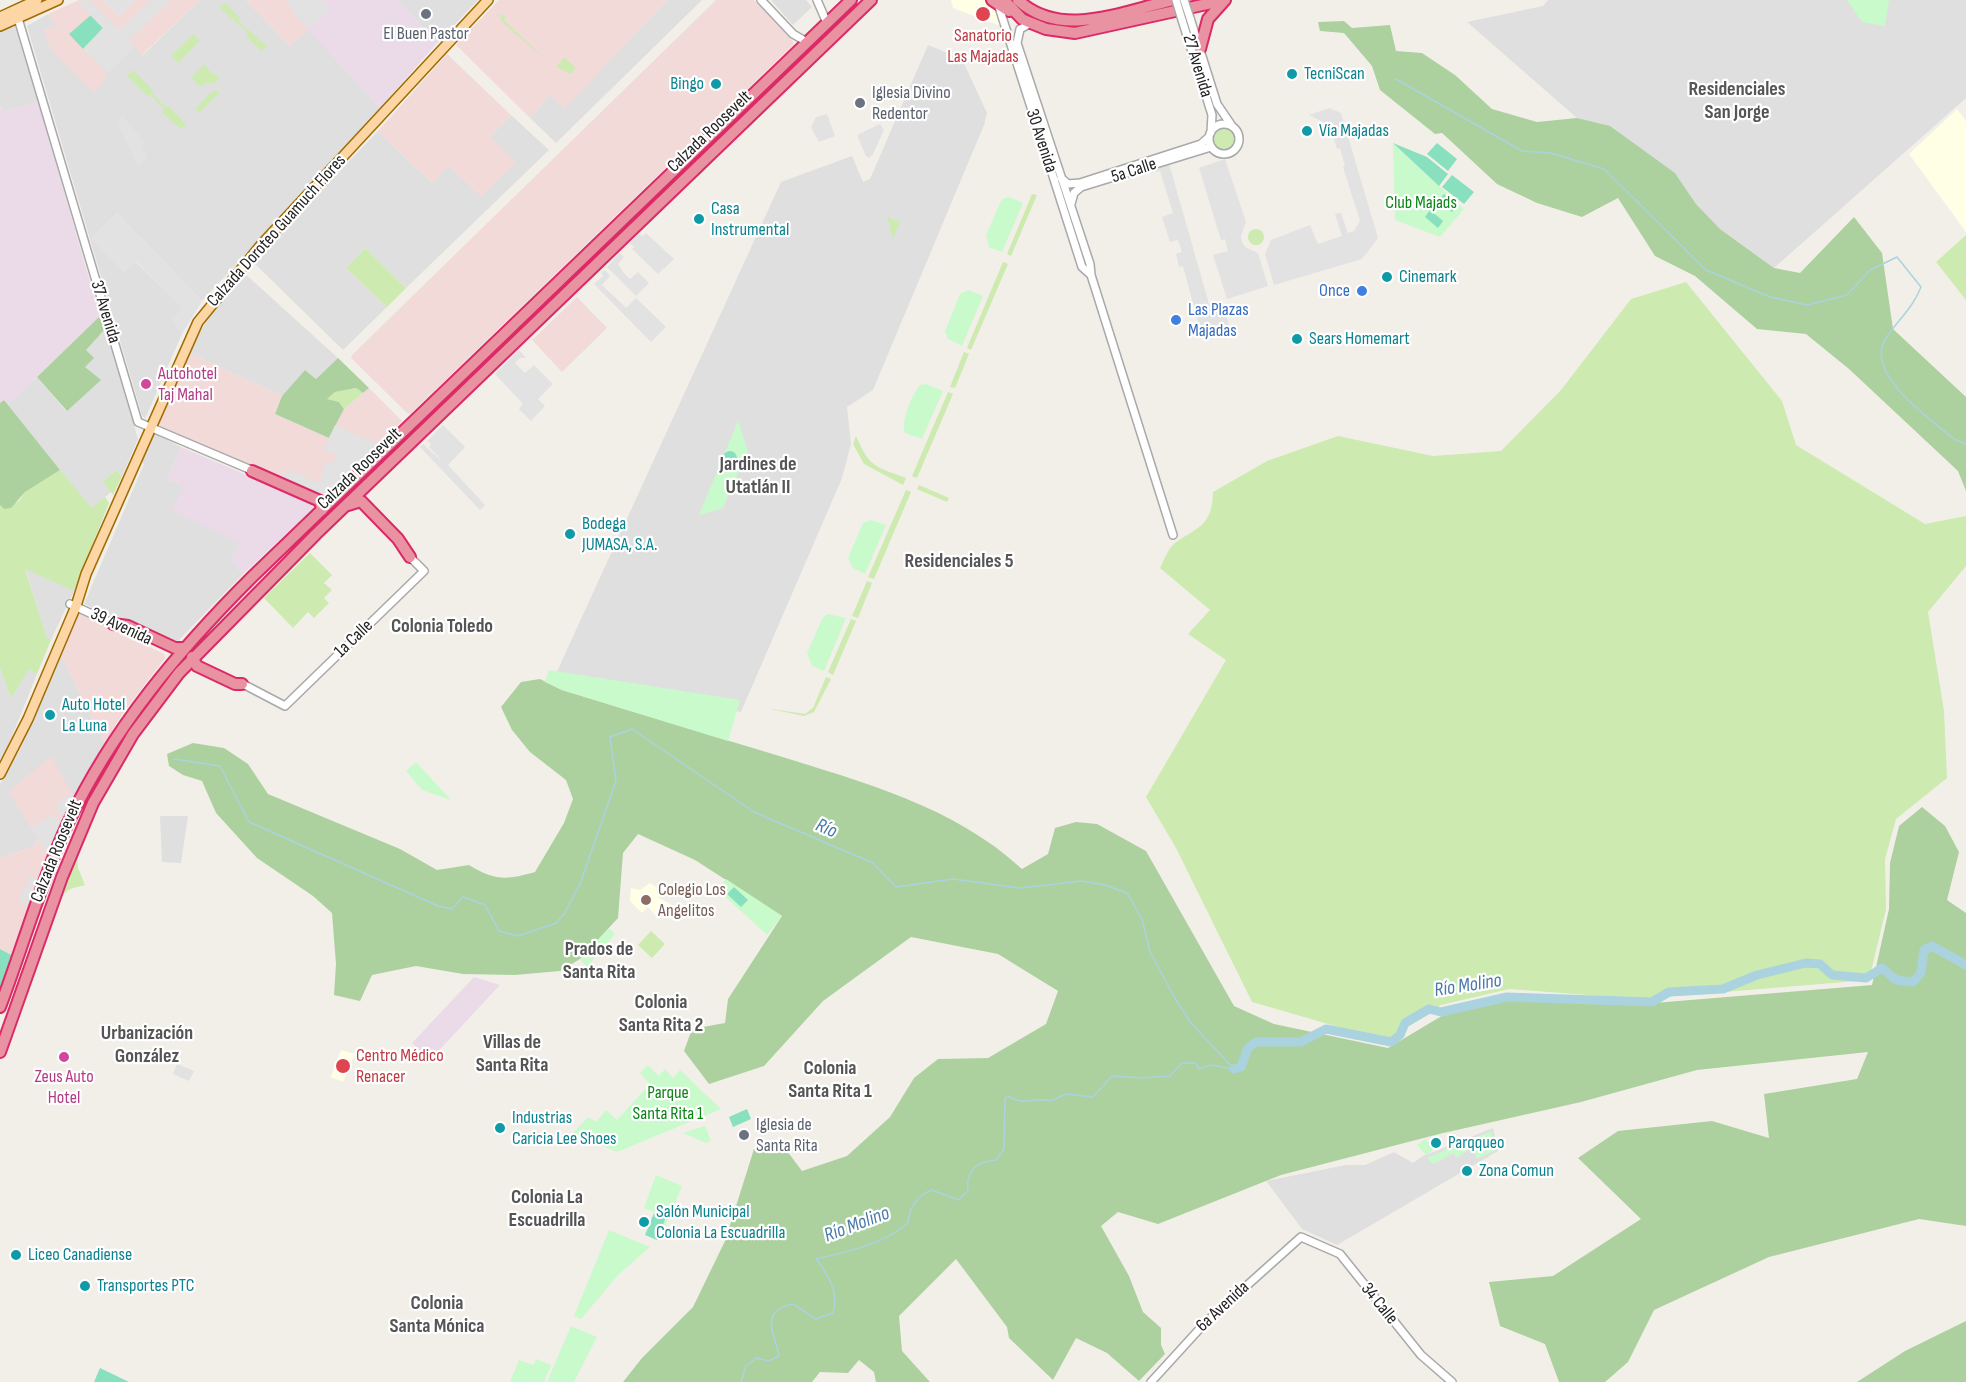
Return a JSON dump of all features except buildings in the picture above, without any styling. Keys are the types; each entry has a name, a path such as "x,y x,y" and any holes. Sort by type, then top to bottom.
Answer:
{"highway":[{"name":"Calzada Roosevelt","path":"0,1007 56,851 88,783 130,715 183,648 322,504 411,423 851,0"},
{"name":"Calzada Roosevelt","path":"0,1052 62,877 93,803 133,734 194,659 518,338 871,0"},
{"path":"1018,0 1042,15 1062,21 1092,20 1174,0"},
{"path":"1119,12 1143,0"},
{"path":"998,1 1026,21 1046,29 1080,33 1225,0"},
{"path":"1200,49 1208,19 1225,0"},
{"path":"666,176 677,187"},
{"path":"518,338 515,329 528,311"},
{"path":"411,423 430,424"},
{"path":"252,471 320,501 322,504"},
{"path":"343,509 355,501 361,501 398,539 410,557"},
{"path":"113,624 128,626 175,648 183,648"},
{"path":"194,659 197,666 235,684 242,684"},
{"path":"15,1012 8,1006 23,965 20,953"}],"main road":[{"path":"0,26 18,19 37,0"},
{"path":"0,17 21,21 27,13 58,0"},
{"name":"Calzada Doroteo Guamuch Flores","path":"0,765 74,602 189,337 217,296 488,0"},
{"name":"Calzada Doroteo Guamuch Flores","path":"0,774 12,755 74,602"}],"street":[{"path":"761,0 793,34 807,42"},
{"path":"817,0 827,23"},
{"name":"27 Avenida","path":"1174,0 1200,49 1217,104 1232,126"},
{"name":"27 Avenida","path":"1184,0 1186,19 1212,114 1210,135"},
{"name":"30 Avenida","path":"998,1 1082,267"},
{"name":"37 Avenida","path":"18,19 138,422 149,428"},
{"name":"30 Avenida","path":"1026,21 1020,29 1017,43 1090,264 1091,275 1173,535"},
{"path":"1220,124 1232,126 1239,136 1235,150 1224,154 1211,147 1210,135 1220,124"},
{"name":"5a Calle","path":"1061,177 1068,184 1080,183 1201,144 1210,135"},
{"name":"5a Calle","path":"1071,210 1072,198 1081,187 1211,147"},
{"path":"1090,264 1082,267 1091,275"},
{"path":"149,428 252,471"},
{"path":"358,505 410,557"},
{"name":"1a Calle","path":"242,684 285,706 423,571 410,557"},
{"name":"39 Avenida","path":"74,602 113,624 171,651"},
{"name":"6a Avenida","path":"1151,1382 1207,1321 1301,1237"},
{"name":"34 Calle","path":"1301,1237 1340,1254 1421,1355 1452,1382"}],"shaded area":[{"path":"79,0 103,0 119,16 135,0 200,0 142,55 135,46 105,75 107,78 94,93 51,50 44,30 57,26 48,14"},
{"path":"89,0 119,30 151,0 171,0 129,40 135,46 107,73 83,49 103,28 76,1"},
{"path":"103,0 135,0 119,16"},
{"path":"200,0 246,0 290,46 309,29 380,108 202,301 117,213 92,238 124,272 135,261 183,309 172,320 182,334 145,419 27,26 48,14 105,75 135,46 143,55"},
{"path":"246,0 286,0 292,6 294,14 309,29 290,46"},
{"path":"286,0 398,0 437,43 380,108 294,14 292,6"},
{"path":"286,0 321,0 330,9 309,29 294,14 292,6"},
{"path":"398,0 478,0 437,43"},
{"path":"499,0 667,0 564,109 550,95 530,118 456,45"},
{"path":"667,0 702,0 556,143 530,118 550,95 564,108"},
{"path":"716,0 754,0 793,41 793,45 410,414 407,413 351,358 352,355"},
{"path":"771,0 806,0 812,7 793,25"},
{"name":"Sanatorio Las Majadas","path":"951,0 989,0 994,3 1001,26 953,8"},
{"path":"1548,0 1966,0 1966,98 1774,268 1720,229 1696,204 1675,173 1604,125 1577,118 1467,22 1543,6"},
{"path":"15,27 38,102 4,112 0,105 0,31"},
{"name":"Jardines de Utatlán II","path":"928,45 962,59 987,113 984,125 873,390 847,407 851,444 842,478 741,712 554,678 781,182 852,156 863,182 870,179"},
{"path":"447,54 511,115 490,137 516,162 481,197 449,166 432,183 378,131"},
{"path":"38,102 100,316 7,406 4,400 0,403 0,105 4,112"},
{"path":"1329,108 1341,113 1378,238 1362,259 1274,285 1265,254 1271,240 1310,225 1318,244 1342,236 1335,214 1341,213 1348,233 1354,231 1360,221 1343,167 1345,166 1340,148 1337,149 1331,126 1309,115"},
{"path":"1957,109 1966,121 1966,232 1909,154"},
{"path":"827,114 835,136 819,142 811,127 816,117"},
{"path":"511,115 549,150 406,288 365,248 346,268 387,307 343,350 253,262 378,131 432,183 449,165 490,137"},
{"path":"123,116 145,142 141,147 148,157 138,167 117,122"},
{"path":"880,124 884,130 869,158 857,135"},
{"path":"1225,159 1246,222 1241,236 1242,242 1245,247 1258,253 1268,286 1227,299 1213,255 1228,251 1225,239 1221,240 1199,168"},
{"path":"1168,160 1209,304 1222,301 1230,328 1202,337 1183,266 1179,267 1176,254 1182,252 1178,240 1170,242 1162,217 1173,213 1160,171 1151,173 1149,166"},
{"path":"117,213 202,301 182,334 171,320 182,309 136,261 124,272 91,239"},
{"path":"646,233 674,259 658,274 632,249 635,246 629,244 639,234 643,236"},
{"path":"620,253 624,257 618,264 623,272 630,279 638,272 649,283 636,296 607,267"},
{"path":"605,270 610,276 602,285 626,308 636,298 666,327 651,342 594,284 603,276 601,272"},
{"path":"243,272 338,358 316,379 305,370 282,396 189,353 210,314"},
{"path":"577,297 607,328 562,372 532,340"},
{"path":"105,329 138,439 122,476 116,470 103,482 111,492 92,509 7,406 37,377 66,411 100,380 85,367 85,350"},
{"path":"519,350 526,358 520,358 515,363 525,373 534,365 553,384 538,399 545,406 531,421 519,409 523,404 495,374"},
{"path":"189,353 282,396 275,414 329,438 344,409 369,388 402,421 327,497 161,427 159,424"},
{"path":"335,425 380,445 327,497 278,478 281,472 288,475 290,470 311,482 320,482 326,462 332,465 336,455 324,449"},
{"path":"443,425 465,447 448,465 485,505 480,510 420,447 423,444 444,463 429,447 431,444 427,441"},
{"path":"154,433 181,447 167,479 184,487 173,511 240,543 231,559 243,574 175,644 84,604 144,464 141,462"},
{"path":"181,447 317,505 243,574 231,559 239,543 172,511 183,487 167,479"},
{"path":"25,568 74,591 51,640 47,639"},
{"path":"78,612 164,654 165,658 121,716 105,744 59,651"},
{"path":"59,651 105,744 75,798 9,792 38,838 33,847 0,858 0,784 19,751"},
{"path":"0,668 11,698 29,668 37,674 8,746 0,759"},
{"path":"51,756 75,798 15,957 0,949 0,858 33,847 38,838 8,792"},
{"path":"71,792 76,800 54,850 45,850 32,827 53,814 57,821 60,819 62,816 56,807 63,796 68,797"},
{"path":"160,816 188,816 181,863 162,862"},
{"path":"28,876 44,879 33,911 19,901 23,888 30,883 27,881"},
{"name":"Colegio Los Angelitos","path":"650,883 656,887 659,898 674,906 669,912 665,909 658,918 648,907 642,913 630,901 631,888 640,890"},
{"path":"474,977 500,985 430,1060 412,1043"},
{"name":"Centro Médico Renacer","path":"341,1050 355,1054 343,1082 331,1077"},
{"path":"177,1064 194,1071 189,1081 173,1074"},
{"path":"1493,1128 1498,1151 1337,1245 1302,1229 1266,1181 1346,1165 1365,1165 1394,1152 1413,1163 1423,1156"}],"green space":[{"path":"1847,0 1889,0 1885,26 1862,22"},
{"path":"225,3 240,18 238,21 267,46 261,51 246,36 248,33 219,7"},
{"path":"500,14 506,17 504,20 550,64 501,21"},
{"path":"91,15 103,28 83,49 69,34"},
{"path":"1344,21 1352,28 1390,25 1396,51 1422,53 1455,75 1492,109 1537,122 1577,118 1610,126 1675,173 1696,204 1720,229 1774,268 1800,273 1854,217 1882,253 1893,329 1966,397 1966,491 1958,471 1849,369 1806,334 1757,329 1695,276 1655,256 1618,198 1582,217 1537,203 1497,184 1442,133 1435,134 1380,90 1372,66 1344,33 1320,31 1318,22"},
{"path":"193,34 200,41 178,63 171,56"},
{"path":"564,57 576,68 571,74 556,67"},
{"path":"205,64 210,72 219,76 217,82 204,84 201,87 191,78"},
{"path":"133,70 153,90 151,92 165,107 168,106 186,124 180,129 162,112 164,109 150,94 147,96 127,76"},
{"path":"219,90 218,95 198,113 195,109 211,92"},
{"path":"1224,128 1232,131 1235,139 1232,147 1224,150 1216,147 1213,139 1216,131"},
{"name":"Club Majads","path":"1393,143 1464,209 1440,237 1395,220"},
{"path":"1393,143 1427,157 1448,174 1439,186"},
{"path":"1437,143 1457,159 1448,171 1427,154"},
{"path":"1452,175 1474,192 1464,204 1442,187"},
{"path":"1032,194 1037,195 1011,256 1007,254"},
{"path":"1444,194 1457,206 1452,212 1438,201"},
{"path":"1009,197 1023,203 1002,252 989,247 986,235 1002,199"},
{"path":"1430,210 1443,221 1438,228 1425,217"},
{"path":"887,216 896,221 901,220 893,239"},
{"path":"1256,229 1264,237 1256,245 1248,237"},
{"path":"1966,235 1966,300 1936,262"},
{"path":"365,248 406,288 387,307 346,268"},
{"path":"1003,262 1008,264 971,350 967,348"},
{"path":"1686,282 1782,401 1796,445 1925,524 1966,516 1966,566 1928,612 1944,711 1947,778 1896,819 1885,859 1886,909 1869,980 1640,999 1509,989 1441,1005 1387,1041 1252,1002 1176,848 1146,797 1226,660 1188,634 1210,610 1160,568 1168,551 1207,519 1213,492 1267,461 1338,436 1433,456 1501,451 1561,390 1631,299"},
{"path":"968,290 983,296 962,346 948,339 945,331 960,294"},
{"path":"100,316 105,329 86,350 94,358 85,367 101,380 67,411 37,377"},
{"path":"964,352 969,354 955,388 950,387"},
{"path":"338,358 369,388 363,393 356,388 335,392 327,399 339,402 344,409 329,438 275,414 282,396 305,370 316,379"},
{"path":"926,384 943,391 922,439 905,433 904,421 913,396 920,385"},
{"path":"356,388 363,393 344,409 339,402 327,399 335,392"},
{"path":"948,392 953,394 917,478 912,476"},
{"path":"4,400 60,470 25,492 11,508 4,509 0,505 0,403"},
{"path":"738,421 748,451 723,508 699,515"},
{"path":"856,436 870,460 887,471 906,478 903,485 864,464 853,444"},
{"path":"730,451 735,453 737,458 735,463 730,465 725,463 723,458 725,453"},
{"path":"60,470 92,508 105,497 109,503 74,591 25,569 47,638 51,640 37,674 29,669 11,698 0,668 0,505 4,509 19,501 25,492"},
{"path":"116,470 122,476 113,495 103,482"},
{"path":"919,485 949,498 947,502 917,489"},
{"path":"906,490 911,492 874,579 868,577"},
{"path":"871,520 886,525 865,574 853,568 848,558 863,523"},
{"path":"310,553 332,575 324,583 332,590 324,598 329,603 314,618 308,612 293,628 264,598"},
{"path":"867,581 872,583 858,618 852,616"},
{"path":"827,614 846,618 824,671 812,666 807,653 822,619"},
{"path":"851,619 856,621 833,675 828,672"},
{"path":"549,670 740,700 728,741 562,690 545,682"},
{"path":"826,677 831,679 814,712 804,716 765,708 805,714 813,708"},
{"path":"540,679 562,690 841,775 906,798 967,828 1022,869 1048,854 1055,828 1076,822 1097,824 1146,851 1234,1006 1274,1024 1388,1048 1450,1011 1508,1001 1642,1004 1872,985 1889,909 1890,863 1899,826 1922,807 1945,826 1959,852 1947,900 1966,913 1966,1226 1919,1219 1769,1257 1654,1310 1628,1362 1605,1382 1559,1382 1545,1344 1500,1326 1489,1282 1553,1276 1641,1219 1578,1158 1618,1131 1712,1121 1769,1138 1764,1094 1857,1079 1868,1052 1697,1070 1581,1102 1439,1134 1281,1175 1158,1224 1118,1212 1101,1226 1129,1276 1143,1312 1161,1328 1161,1345 1165,1354 1139,1381 1107,1353 1076,1338 1053,1380 1009,1338 1007,1327 956,1259 899,1316 902,1351 930,1382 876,1382 874,1372 859,1360 848,1373 820,1372 812,1382 623,1382 642,1358 693,1307 725,1241 754,1149 781,1143 802,1171 847,1156 890,1117 914,1078 938,1059 988,1058 1046,1024 1058,991 998,954 911,937 823,1001 764,1066 709,1084 684,1051 692,1029 725,1023 728,999 782,916 695,860 638,834 623,853 618,918 580,959 560,971 515,975 463,974 416,966 372,975 360,1001 334,995 336,964 332,913 313,896 257,858 216,813 202,781 183,775 169,766 167,754 193,743 224,748 248,764 268,794 400,849 437,870 469,865 494,876 509,878 525,875 535,872 564,823 573,799 566,780 530,752 512,730 501,707 521,682"},
{"path":"416,762 451,800 422,790 406,771"},
{"path":"77,849 78,868 85,885 70,889 59,898"},
{"path":"726,879 782,916 767,935 717,889"},
{"path":"734,887 748,900 741,907 727,894"},
{"path":"609,928 615,934 587,967 580,959"},
{"path":"651,931 665,944 652,958 638,945"},
{"path":"0,949 15,957 0,998"},
{"name":"Parque Santa Rita 1","path":"648,1065 659,1076 665,1069 673,1078 680,1070 721,1109 617,1152 572,1134 588,1117 596,1122 606,1110 617,1120 650,1084 640,1073"},
{"path":"747,1109 751,1119 733,1127 729,1117"},
{"path":"705,1126 711,1141 706,1143 683,1133"},
{"path":"1491,1131 1496,1150 1477,1159 1472,1148 1456,1158 1454,1153 1433,1164 1427,1158"},
{"path":"1425,1139 1435,1149 1426,1155 1417,1145"},
{"path":"656,1175 682,1186 659,1241 657,1240 666,1217 644,1208"},
{"path":"654,1213 666,1217 657,1240 645,1235"},
{"path":"609,1230 650,1247 618,1275 581,1319 574,1316"},
{"path":"1966,1321 1966,1382 1857,1382 1905,1351"},
{"path":"571,1326 597,1337 574,1382 547,1382"},
{"path":"536,1359 551,1365 544,1382 510,1382 519,1360 534,1365"},
{"path":"100,1368 129,1382 94,1382"}],"waterway":[{"path":"1396,79 1522,151 1551,153 1604,169 1706,270 1770,297 1807,305 1847,295 1870,270 1897,257 1921,287 1913,302 1885,340 1881,354 1884,368 1892,382 1917,409 1954,439 1966,444"},
{"name":"Río","path":"174,759 220,766 249,822 438,906 452,909 463,897 485,905 499,931 518,936 556,923 564,914 580,884 616,781 610,737 632,729 754,812 873,863 896,887 953,879 1020,888 1082,881 1105,885 1127,893 1142,919 1150,952 1176,1000 1191,1023 1234,1069"},
{"name":"Río Molino","path":"1234,1069 1241,1067 1248,1048 1256,1042 1301,1042 1326,1029 1391,1042 1400,1035 1405,1023 1429,1009 1441,1012 1507,997 1652,1002 1669,992 1723,989 1757,975 1806,963 1820,964 1832,975 1866,978 1882,968 1896,980 1913,982 1921,973 1924,950 1932,946 1966,965"},
{"name":"Río Molino","path":"741,1382 746,1366 756,1358 769,1361 779,1356 771,1324 772,1317 782,1307 793,1304 816,1319 833,1313 835,1299 832,1285 816,1259 877,1242 898,1230 908,1223 915,1203 927,1192 932,1190 958,1200 968,1191 969,1178 974,1168 996,1160 1004,1149 1005,1098 1008,1096 1020,1101 1051,1101 1066,1094 1093,1097 1112,1076 1143,1078 1170,1076 1182,1063 1196,1063 1199,1069 1211,1065 1233,1069"}],"place":[{"name":"El Buen Pastor","path":"426,14"},
{"name":"Sanatorio Las Majadas","path":"983,14"},
{"name":"TecniScan","path":"1292,74"},
{"name":"Bingo","path":"716,84"},
{"name":"Iglesia Divino Redentor","path":"860,103"},
{"name":"Vía Majadas","path":"1307,131"},
{"name":"Casa Instrumental","path":"699,219"},
{"name":"Cinemark","path":"1387,277"},
{"name":"Once","path":"1362,291"},
{"name":"Las Plazas Majadas","path":"1176,320"},
{"name":"Sears Homemart","path":"1297,339"},
{"name":"Autohotel Taj Mahal","path":"146,384"},
{"name":"Bodega JUMASA, S.A.","path":"570,534"},
{"name":"Auto Hotel La Luna","path":"50,715"},
{"name":"Colegio Los Angelitos","path":"646,900"},
{"name":"Zeus Auto Hotel","path":"64,1057"},
{"name":"Centro Médico Renacer","path":"343,1066"},
{"name":"Industrias Caricia Lee Shoes","path":"500,1128"},
{"name":"Iglesia de Santa Rita","path":"744,1135"},
{"name":"Parqqueo","path":"1436,1143"},
{"name":"Zona Comun","path":"1467,1171"},
{"name":"Salón Municipal Colonia La Escuadrilla","path":"644,1222"},
{"name":"Liceo Canadiense","path":"16,1255"},
{"name":"Transportes PTC","path":"85,1286"}],"district":[{"name":"Residenciales San Jorge","path":"1737,102"},
{"name":"Jardines de Utatlán II","path":"758,476"},
{"name":"Residenciales 5","path":"959,562"},
{"name":"Colonia Toledo","path":"442,627"},
{"name":"Prados de Santa Rita","path":"599,962"},
{"name":"Colonia Santa Rita 2","path":"661,1014"},
{"name":"Urbanización González","path":"147,1046"},
{"name":"Villas de Santa Rita","path":"512,1054"},
{"name":"Colonia Santa Rita 1","path":"830,1080"},
{"name":"Colonia La Escuadrilla","path":"547,1210"},
{"name":"Colonia Santa Mónica","path":"437,1316"}]}
